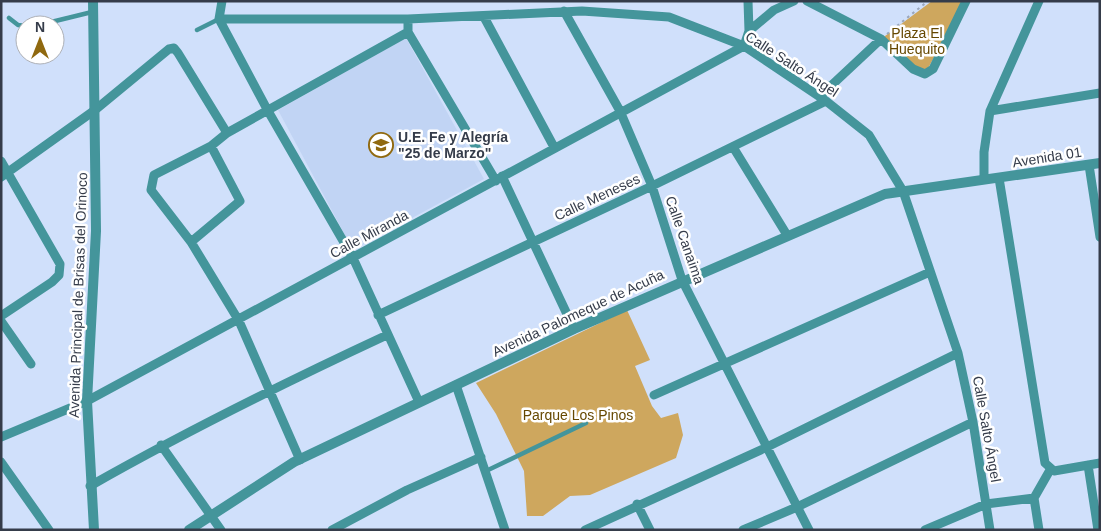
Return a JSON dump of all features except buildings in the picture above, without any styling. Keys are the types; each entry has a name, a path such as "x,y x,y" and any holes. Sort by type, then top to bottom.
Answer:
{"street":[{"path":"222,1 219,19 268,111 353,258 419,402"},
{"path":"744,46 749,30 748,1"},
{"path":"749,30 774,10 794,1"},
{"path":"807,1 882,39 913,69 925,74 933,69 966,1"},
{"path":"984,179 984,152 990,111 1039,1"},
{"name":"Avenida Principal de Brisas del Orinoco","path":"94,6 96,231 87,401 90,486 94,530"},
{"name":"Calle Salto Ángel","path":"219,19 408,19 484,17 564,11 669,17 744,46 823,99 869,135 903,191 958,353 973,422 990,530"},
{"name":"Calle Canaima","path":"564,11 620,111 652,186 682,280 808,530"},
{"path":"484,17 554,146"},
{"path":"408,19 408,32 499,179 534,242 574,329"},
{"path":"300,460 239,320 191,242 151,190 151,183 154,176 211,146 227,133 408,32"},
{"name":"Calle Meneses","path":"378,315 733,147 823,99 882,39"},
{"name":"Calle Miranda","path":"1,437 87,401 499,179 554,146 744,46"},
{"path":"5,176 95,110 163,52 174,48 227,133"},
{"path":"990,111 1100,92"},
{"path":"191,242 240,201 211,146"},
{"path":"733,147 787,235"},
{"path":"1,161 5,176 60,264 59,275 52,282 1,316"},
{"name":"Avenida 01","path":"999,178 1100,163"},
{"path":"1088,165 1100,237"},
{"path":"999,178 1049,468 1034,498 1039,530"},
{"name":"Avenida Palomeque de Acuña","path":"189,530 209,515 300,460 419,402 682,280 885,194 999,178"},
{"path":"654,395 930,272"},
{"path":"1,321 31,364"},
{"path":"90,486 161,445 270,390 387,335"},
{"path":"585,530 637,504 765,448 958,353"},
{"path":"456,385 505,530"},
{"path":"744,530 797,507 973,422"},
{"path":"161,445 209,515 222,530"},
{"path":"332,530 406,490 481,457"},
{"path":"1,462 49,530"},
{"path":"1049,468 1100,464"},
{"path":"1088,465 1098,530"},
{"path":"925,530 986,504 1034,498"},
{"path":"637,504 650,530"}],"lane":[{"path":"65,16 94,6"},
{"path":"9,18 15,23"},
{"path":"197,30 219,19"},
{"path":"486,472 586,423"}],"path":[{"path":"882,39 899,22 928,1"}],"shaded area":[{"name":"U.E. Fe y Alegría \"25 de Marzo\"","path":"406,38 484,179 353,250 278,110"}],"green space":[{"name":"Plaza El Huequito","path":"932,1 964,1 925,74 881,39"},
{"name":"Parque Los Pinos","path":"627,310 650,360 635,366 652,406 661,418 678,413 683,435 676,458 590,495 570,496 543,516 527,516 524,471 496,414 476,383"}],"place":[{"name":"U.E. Fe y Alegría \"25 de Marzo\"","path":"381,145"}]}
